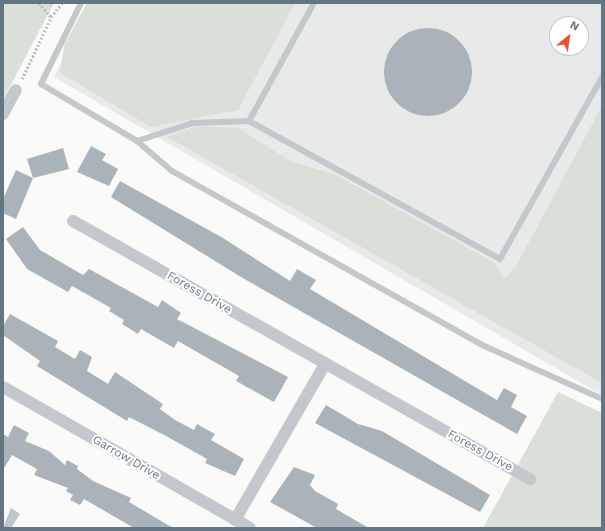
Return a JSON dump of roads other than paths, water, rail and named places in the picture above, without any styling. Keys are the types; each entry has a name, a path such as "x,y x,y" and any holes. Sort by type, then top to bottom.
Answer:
{"street":[{"path":"3,114 16,90"},
{"name":"Foress Drive","path":"73,221 530,479"},
{"path":"235,520 325,364"},
{"name":"Garrow Drive","path":"3,388 250,528"}],"lane":[{"path":"81,3 41,84 137,141 172,171 475,342 602,399"},
{"path":"249,121 314,3"},
{"path":"137,141 193,123 249,121 500,259 602,78"}]}
